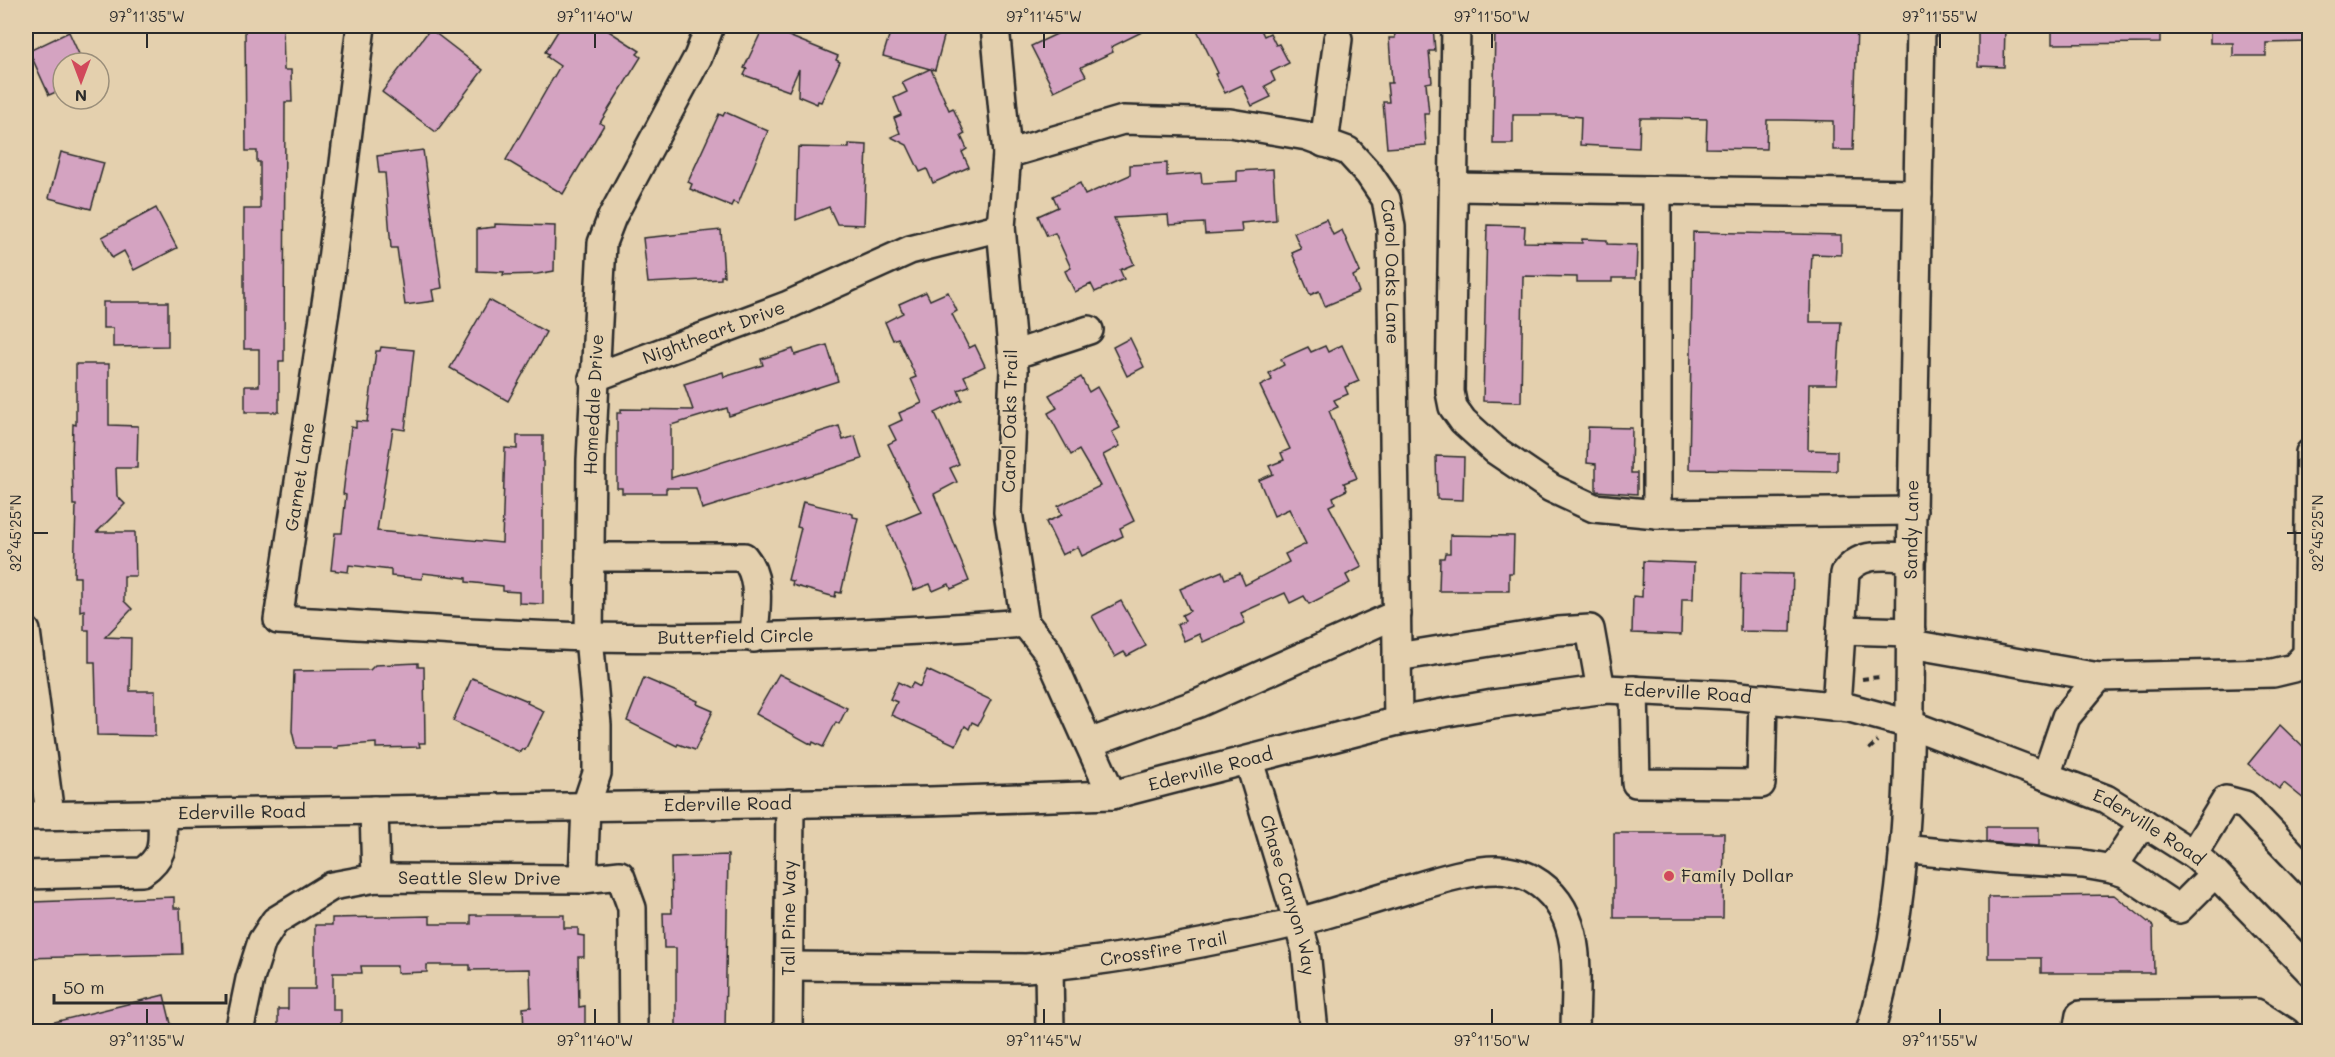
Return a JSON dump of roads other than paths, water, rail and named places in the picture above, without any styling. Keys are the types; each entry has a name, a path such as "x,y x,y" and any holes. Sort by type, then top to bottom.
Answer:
{"street":[{"name":"Garnet Lane","path":"361,26 329,284 278,620 589,637"},
{"name":"Homedale Drive","path":"586,806 597,773 597,725 589,637 593,378 602,243 612,217 698,57 710,26"},
{"name":"Carol Oaks Trail","path":"995,26 1007,154 1001,227 1014,370 1008,512 1025,623 1048,652 1112,795"},
{"path":"1456,26 1450,392 1453,406 1463,421 1495,450 1551,488 1594,508 1657,514 1912,511"},
{"name":"Sandy Lane","path":"1870,1032 1878,1007 1901,886 1903,849 1911,638 1921,26"},
{"path":"1324,142 1338,39"},
{"name":"Carol Oaks Lane","path":"1007,154 1123,120 1230,123 1307,136 1324,142 1348,151 1369,174 1386,200 1391,227 1398,721"},
{"path":"1454,187 1918,194"},
{"path":"1657,190 1657,514"},
{"name":"Nightheart Drive","path":"593,378 786,306 910,250 1001,227"},
{"path":"1013,355 1089,330"},
{"path":"1841,630 1911,638 2099,677 2273,673 2294,668 2307,654 2310,453"},
{"path":"1836,707 1845,573 1854,562 1867,556 1912,557"},
{"path":"590,557 744,557 754,569 756,588 754,638"},
{"path":"1089,743 1199,703 1397,614"},
{"name":"Butterfield Circle","path":"589,637 754,638 881,634 1025,623"},
{"path":"1397,657 1558,631 1590,629 1601,690"},
{"path":"26,631 38,816"},
{"path":"2046,776 2066,717 2099,677"},
{"name":"Ederville Road","path":"38,816 1112,795 1398,721 1493,704 1601,690 1763,698 1836,707 1909,724 2106,799 2193,854 2215,873 2310,971"},
{"path":"1634,690 1636,783 1761,784 1763,698"},
{"name":"Chase Canyon Way","path":"1249,761 1306,950 1314,1032"},
{"path":"2193,854 2226,800 2245,805 2310,873"},
{"name":"Tall Pine Way","path":"788,1032 790,803"},
{"name":"Seattle Slew Drive","path":"583,879 586,806"},
{"name":"Seattle Slew Drive","path":"374,810 376,878"},
{"path":"26,875 142,872 155,863 162,851 162,813"},
{"path":"2112,869 2143,822"},
{"path":"1903,849 2009,860 2084,864 2112,869 2125,873 2179,909 2215,873"},
{"name":"Crossfire Trail","path":"789,966 1049,966 1150,953 1299,921 1443,879 1498,870 1531,878 1550,893 1566,915 1575,940 1575,1032"},
{"name":"Seattle Slew Drive","path":"238,1032 250,979 262,941 275,921 332,886 376,878 583,879 620,875 632,908 633,1032"},
{"path":"1049,966 1050,1032"},
{"path":"2077,1032 2080,1015 2256,1013 2286,1032"}],"place":[{"name":"Family Dollar","path":"1669,876"}]}
